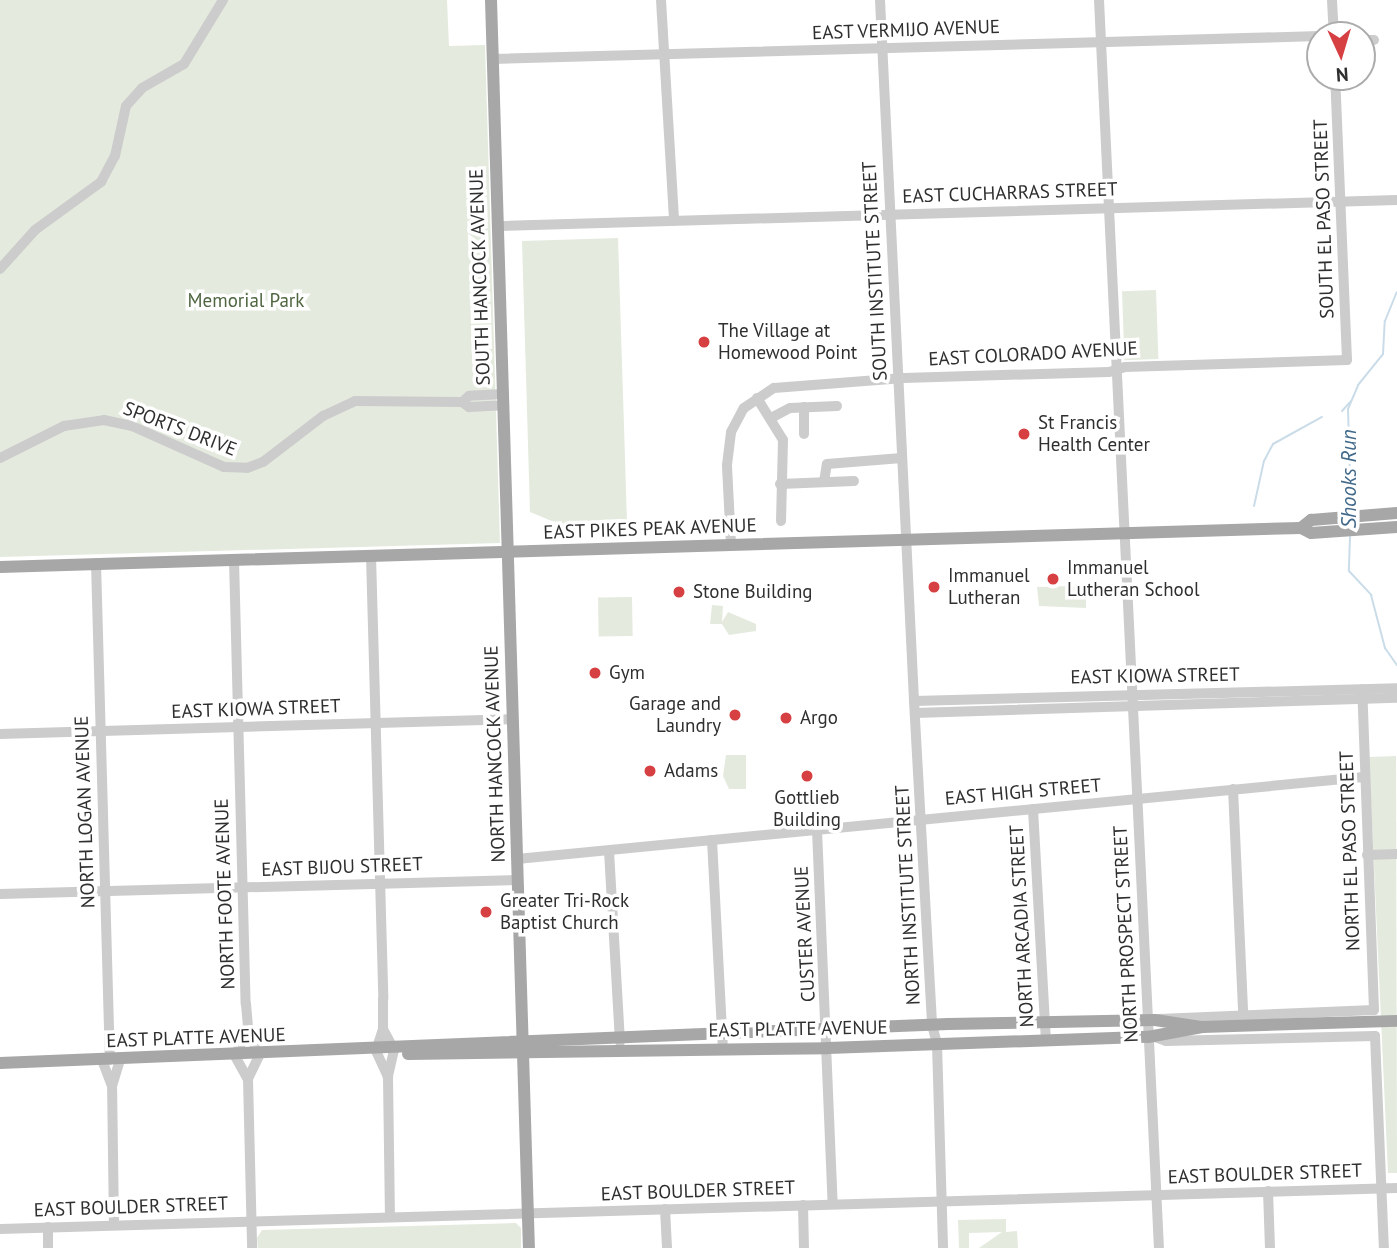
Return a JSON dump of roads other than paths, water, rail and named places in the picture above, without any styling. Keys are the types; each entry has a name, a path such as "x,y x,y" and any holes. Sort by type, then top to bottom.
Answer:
{"main road":[{"name":"SOUTH HANCOCK AVENUE","path":"491,0 509,552"},
{"name":"EAST PIKES PEAK AVENUE","path":"0,566 1301,528 1311,533 1326,525 1377,521 1397,513"},
{"name":"EAST PIKES PEAK AVENUE","path":"1377,521 1397,527"},
{"name":"NORTH HANCOCK AVENUE","path":"509,552 529,1248"},
{"name":"EAST PLATTE AVENUE","path":"0,1063 259,1056 394,1050 521,1039 932,1025 1151,1020 1202,1027"},
{"name":"EAST PLATTE AVENUE","path":"394,1050 403,1054 522,1055 828,1048 1151,1037 1202,1027 1397,1021"}],"street":[{"path":"0,269 35,230 101,182 115,156 126,106 142,88 184,64 207,20 223,0"},
{"path":"661,0 674,221"},
{"name":"SOUTH INSTITUTE STREET","path":"880,0 906,540"},
{"name":"NORTH PROSPECT STREET","path":"1099,0 1132,694 1151,1020 1159,1248"},
{"path":"1332,0 1333,21"},
{"name":"EAST VERMIJO AVENUE","path":"493,59 1306,36"},
{"name":"SOUTH EL PASO STREET","path":"1336,91 1347,360"},
{"name":"EAST CUCHARRAS STREET","path":"499,226 1397,200"},
{"name":"EAST COLORADO AVENUE","path":"731,545 729,441 739,415 757,398 790,384 1347,360"},
{"path":"757,398 783,440 781,521"},
{"name":"SPORTS DRIVE","path":"0,458 64,426 104,420 132,426 224,467 247,468 263,462 323,416 355,401 462,402 469,407 503,400"},
{"path":"771,418 804,407 836,406"},
{"path":"804,407 804,433"},
{"path":"824,482 827,464 902,458"},
{"path":"780,484 854,481"},
{"name":"NORTH INSTITUTE STREET","path":"906,540 932,1025 937,1044 943,1248"},
{"path":"371,556 383,1029 376,1051 387,1077"},
{"name":"NORTH FOOTE AVENUE","path":"234,560 248,1029 259,1056"},
{"name":"NORTH LOGAN AVENUE","path":"96,563 114,1225"},
{"name":"EAST KIOWA STREET","path":"915,713 1133,707 1362,695 1397,688"},
{"name":"EAST KIOWA STREET","path":"914,701 1132,694 1362,695 1397,698"},
{"name":"NORTH EL PASO STREET","path":"1242,1013 1374,1010 1362,695"},
{"name":"EAST KIOWA STREET","path":"0,734 513,719"},
{"name":"EAST HIGH STREET","path":"517,859 1364,776"},
{"path":"1151,1020 1242,1013 1233,789"},
{"name":"NORTH ARCADIA STREET","path":"1033,809 1046,1040"},
{"name":"CUSTER AVENUE","path":"817,830 833,1204"},
{"path":"712,840 723,1049"},
{"path":"609,851 620,1053"},
{"path":"1367,855 1397,855"},
{"name":"EAST BIJOU STREET","path":"0,894 518,880"},
{"path":"248,1029 235,1056 248,1079"},
{"path":"383,1029 394,1050 387,1077 390,1217"},
{"path":"1151,1037 1166,1041 1376,1036 1384,1248"},
{"path":"252,1248 248,1079 259,1056"},
{"path":"111,1060 112,1086"},
{"name":"EAST BOULDER STREET","path":"0,1229 1397,1188"},
{"path":"1268,1191 1270,1248"},
{"path":"803,1205 804,1248"},
{"path":"665,1209 667,1248"},
{"path":"48,1227 48,1248"}],"waterway":[{"name":"Shooks Run","path":"1351,510 1348,409 1358,385 1383,354 1385,321 1397,292"},
{"name":"Shooks Run","path":"1342,411 1351,401"},
{"path":"1254,506 1264,461 1273,444 1322,417"},
{"name":"Shooks Run","path":"1350,537 1349,571 1371,595 1385,648 1397,665"}],"place":[{"name":"The Village at Homewood Point","path":"704,342"},
{"name":"St Francis Health Center","path":"1024,434"},
{"name":"Immanuel Lutheran School","path":"1053,579"},
{"name":"Immanuel Lutheran","path":"934,587"},
{"name":"Stone Building","path":"679,592"},
{"name":"Gym","path":"595,673"},
{"name":"Garage and Laundry","path":"735,715"},
{"name":"Argo","path":"786,718"},
{"name":"Adams","path":"650,771"},
{"name":"Gottlieb Building","path":"807,776"},
{"name":"Greater Tri-Rock Baptist Church","path":"486,912"}],"park label":[{"name":"Memorial Park","path":"246,301"}]}
